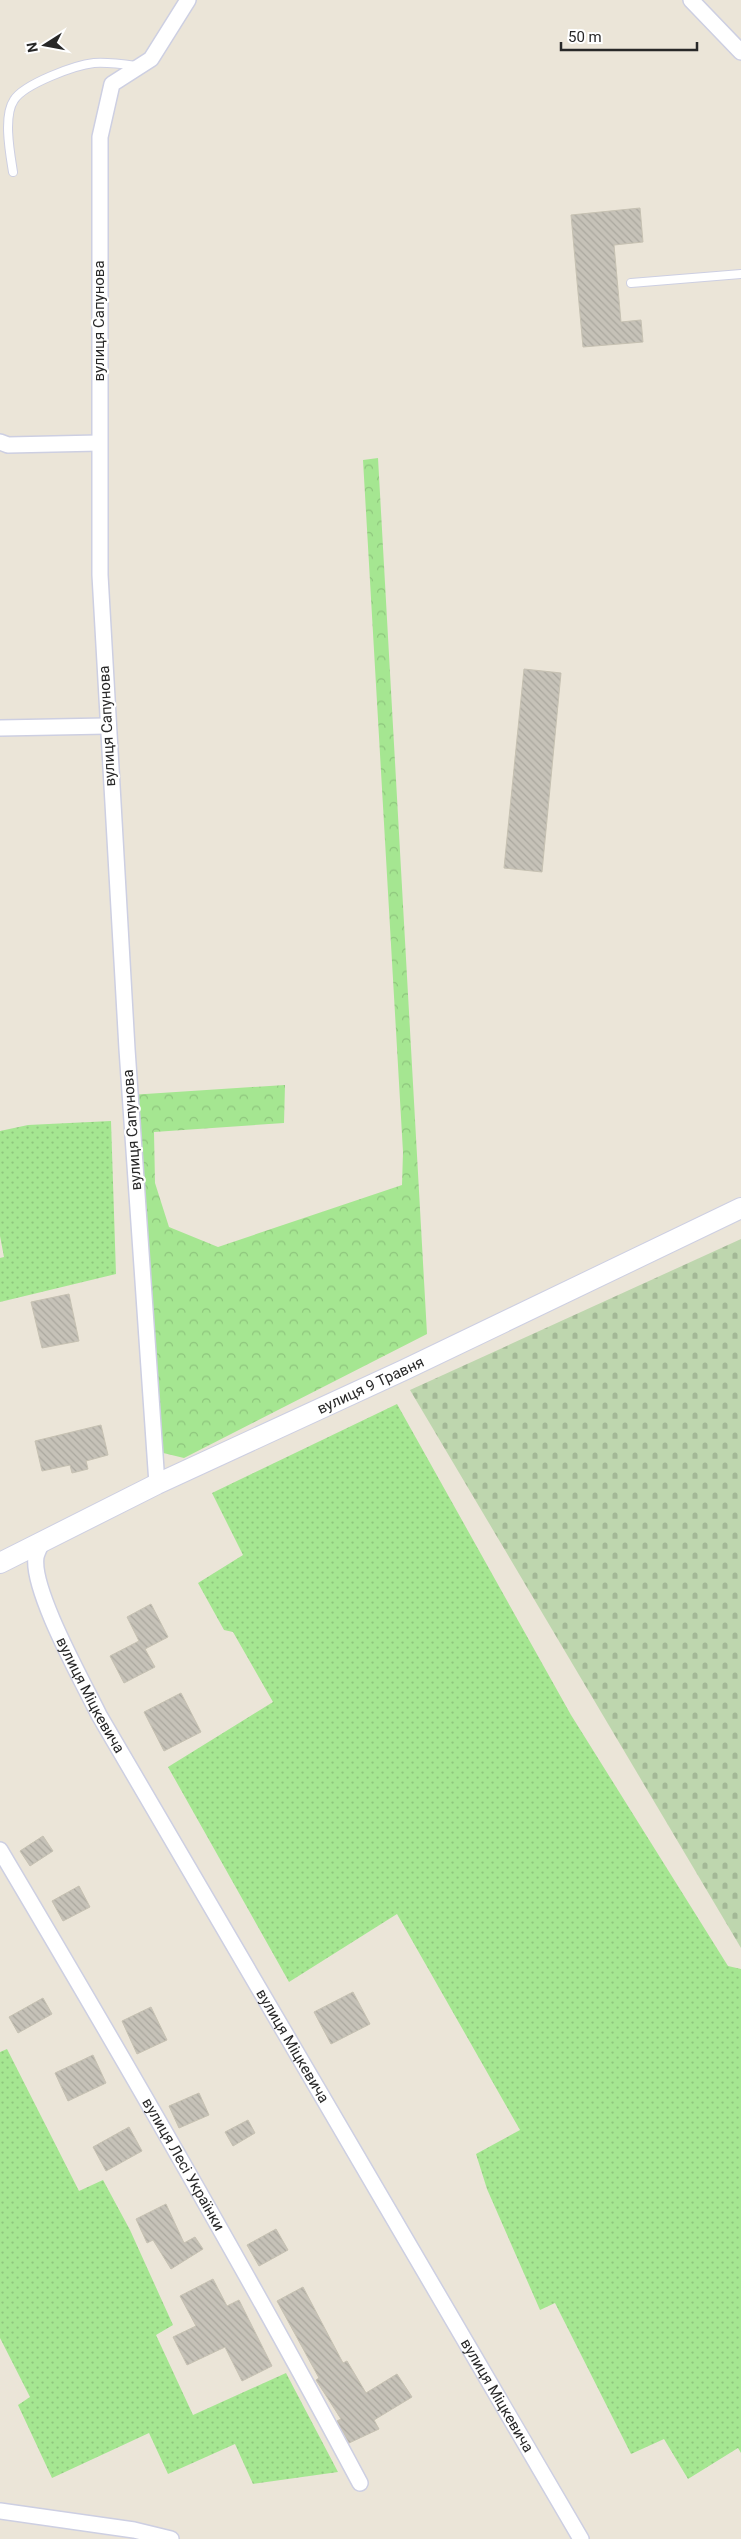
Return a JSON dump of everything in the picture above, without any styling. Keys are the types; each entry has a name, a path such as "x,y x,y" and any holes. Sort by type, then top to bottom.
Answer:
{"street":[{"name":"вулиця Сапунова","path":"158,1484 107,726 100,575 100,137 112,84 151,59 188,0"},
{"path":"691,0 741,52"},
{"path":"0,442 8,445 99,443"},
{"path":"0,728 107,726"},
{"name":"вулиця 9 Травня","path":"0,1563 158,1484 404,1370 741,1208"},
{"name":"вулиця Міцкевича","path":"42,1542 36,1557 39,1581 53,1621 98,1715 582,2539"},
{"name":"вулиця Лесі Українки","path":"0,1850 209,2208 296,2362 360,2483"},
{"path":"0,2511 134,2530 171,2539"}],"lane":[{"path":"13,172 9,142 9,113 14,100 26,88 58,74 92,63 138,66"},
{"path":"631,283 741,274"}],"green space":[{"path":"378,458 427,1334 184,1458 155,1451 130,1095 285,1085 284,1123 154,1132 155,1183 169,1227 218,1247 402,1185 403,1152 363,460"},
{"path":"111,1121 116,1274 0,1302 0,1258 4,1257 0,1236 0,1131 28,1125"},
{"path":"741,1239 741,1948 410,1390"},
{"path":"397,1404 571,1715 728,1966 741,1969 741,2453 738,2448 688,2479 664,2439 631,2454 555,2303 540,2310 487,2189 476,2154 520,2130 397,1914 289,1982 168,1767 273,1702 233,1632 224,1630 198,1583 243,1555 212,1493"},
{"path":"7,2049 79,2191 103,2180 130,2230 173,2325 156,2335 193,2415 286,2373 338,2472 253,2484 235,2444 168,2474 149,2433 52,2478 18,2405 30,2397 0,2338 0,2052"}],"building":[{"path":"640,208 643,242 614,245 621,322 641,320 643,342 583,347 571,215"},
{"path":"524,669 561,673 542,872 504,868"},
{"path":"69,1294 79,1341 42,1348 31,1302"},
{"path":"101,1425 108,1455 86,1461 88,1469 72,1473 70,1465 42,1471 35,1441"},
{"path":"151,1604 168,1637 145,1649 155,1667 124,1683 110,1656 139,1641 127,1617"},
{"path":"181,1693 201,1732 164,1751 144,1712"},
{"path":"43,1836 53,1851 30,1866 20,1851"},
{"path":"79,1886 90,1907 63,1921 52,1901"},
{"path":"353,1992 370,2024 331,2044 314,2012"},
{"path":"43,1998 52,2014 18,2033 9,2017"},
{"path":"151,2007 167,2040 137,2054 122,2021"},
{"path":"93,2055 106,2083 68,2101 55,2073"},
{"path":"199,2093 209,2115 179,2128 169,2106"},
{"path":"248,2120 255,2133 233,2146 225,2132"},
{"path":"129,2127 142,2151 106,2171 93,2147"},
{"path":"166,2204 184,2243 195,2237 203,2249 171,2269 153,2240 147,2243 136,2219"},
{"path":"276,2229 288,2250 259,2266 247,2245"},
{"path":"213,2279 227,2306 239,2300 272,2366 242,2381 225,2347 187,2365 173,2337 196,2326 180,2296"},
{"path":"303,2287 343,2363 347,2361 366,2393 397,2374 412,2397 374,2420 379,2429 349,2443 337,2421 341,2419 316,2380 319,2378 277,2301"}]}
